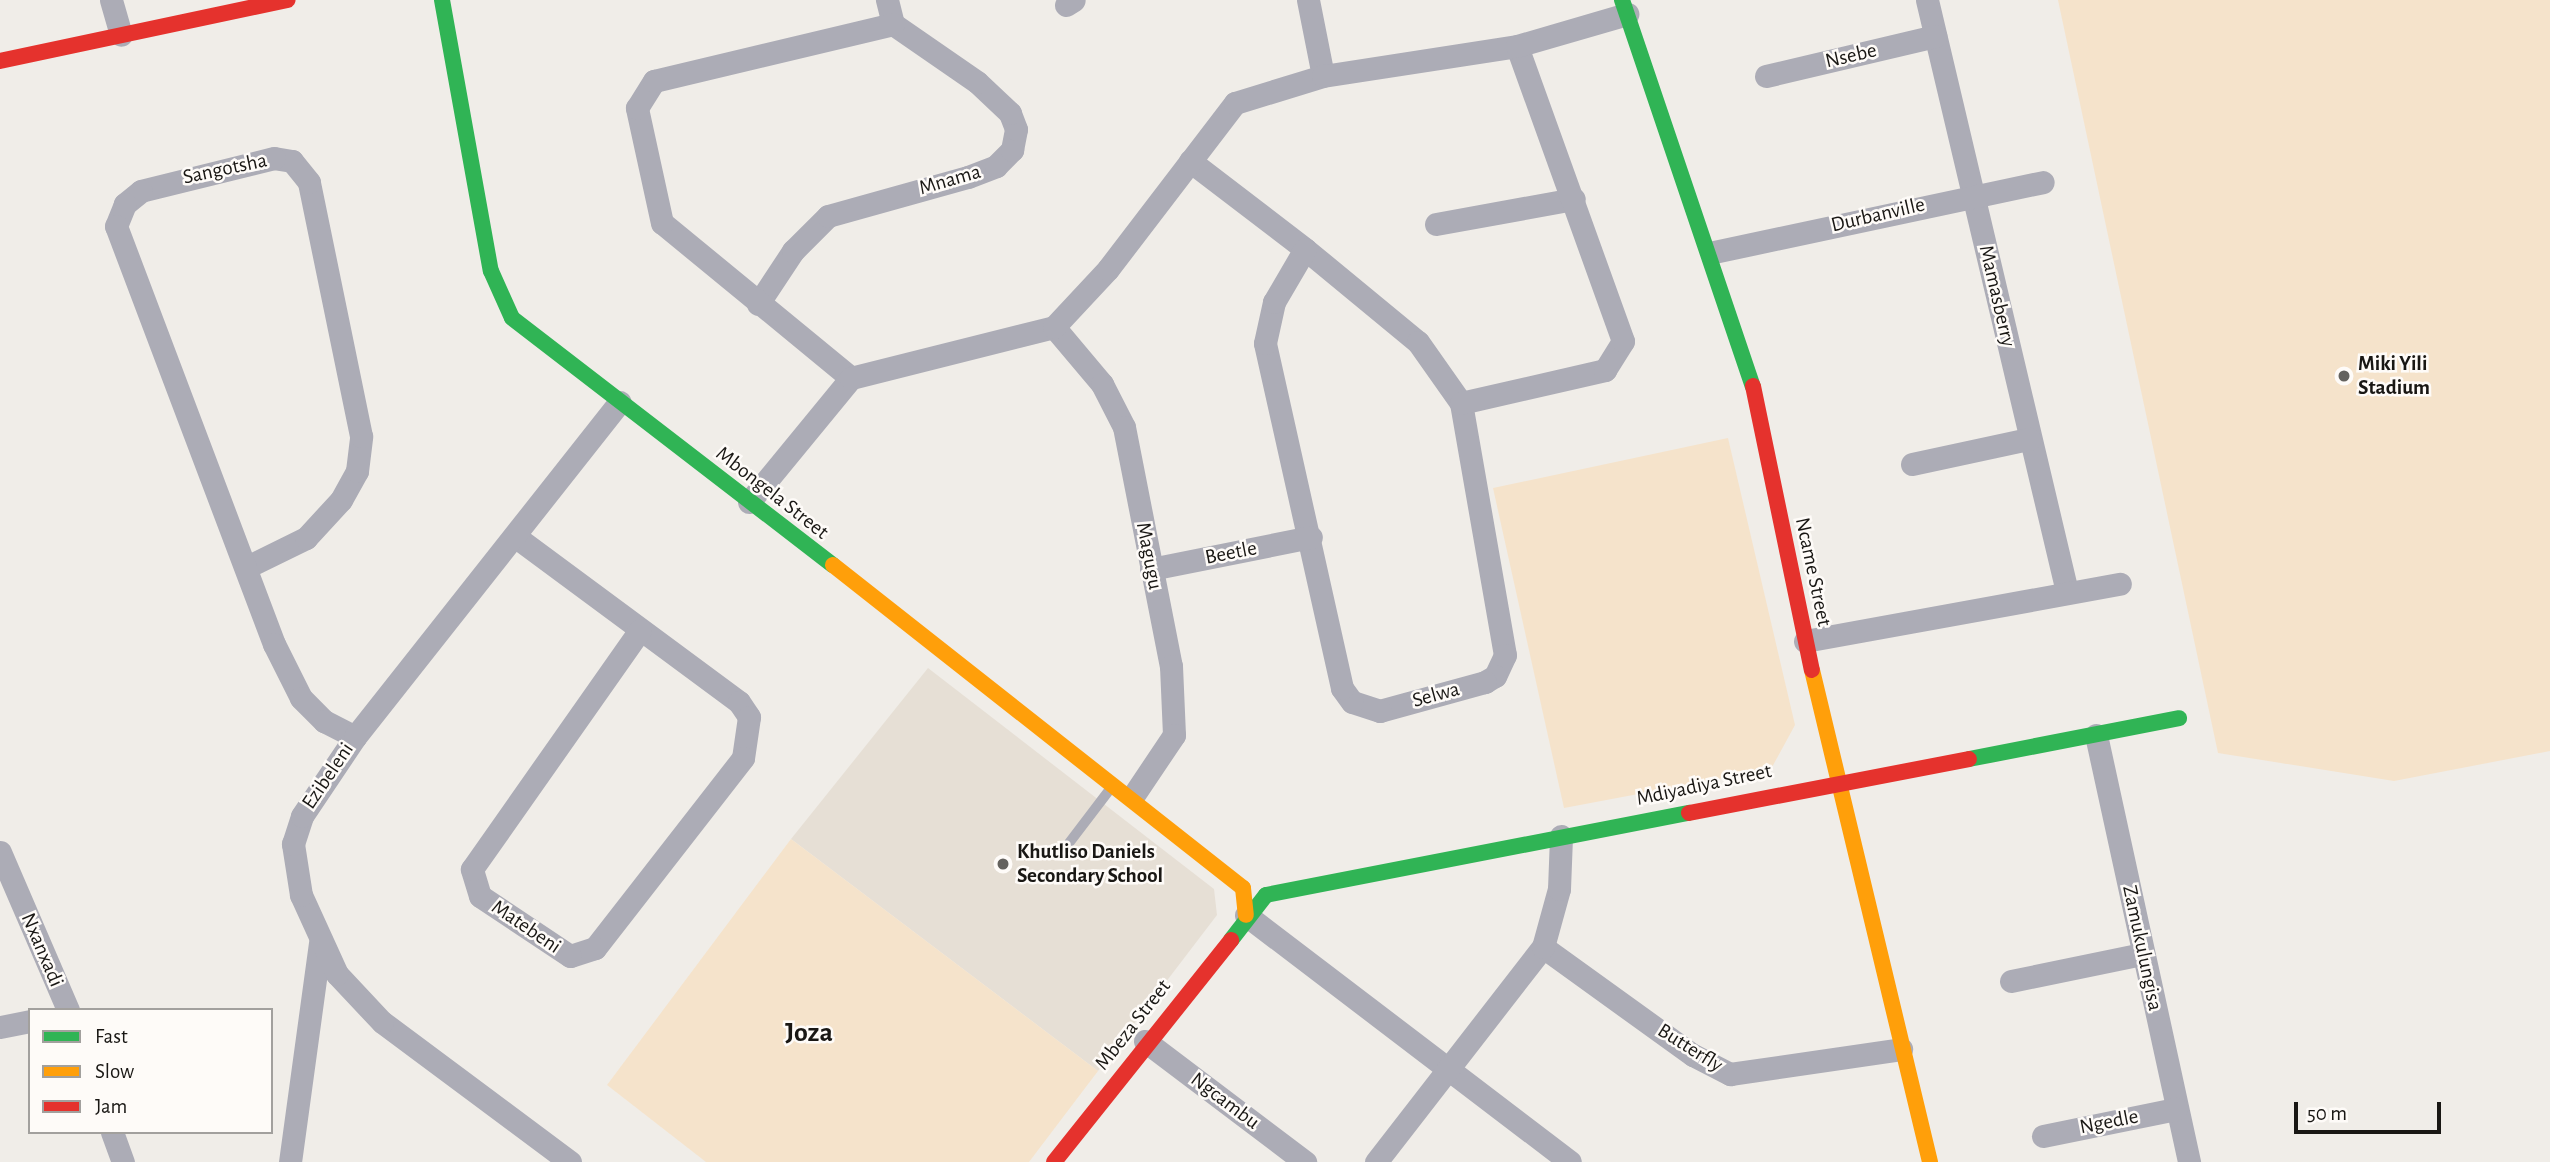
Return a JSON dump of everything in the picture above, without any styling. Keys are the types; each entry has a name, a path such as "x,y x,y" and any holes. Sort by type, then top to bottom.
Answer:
{"street":[{"path":"111,0 121,35"},
{"path":"0,61 288,0"},
{"name":"Mbongela Street","path":"442,0 500,302 531,335 1133,796 1243,888 1246,915"},
{"path":"851,378 662,223 639,129 642,93 654,81 893,24 887,0"},
{"path":"1308,0 1323,76"},
{"name":"Mamasberry","path":"1927,0 2067,592"},
{"path":"749,502 851,378 1054,327 1235,103 1323,76 1517,46 1624,7"},
{"name":"Ncame Street","path":"1624,7 1714,252 1746,352 1835,780 1930,1162"},
{"name":"Mnama","path":"758,304 793,251 828,216 968,177 996,166 1012,150 1016,129 997,98 893,24"},
{"name":"Nsebe","path":"1766,76 1935,36"},
{"path":"1461,402 1605,370 1620,352 1621,325 1517,46"},
{"name":"Sangotsha","path":"247,567 306,537 341,500 357,471 361,436 309,182 292,162 274,158 141,191 125,204 116,226 247,567 302,698 324,721 355,737"},
{"name":"Selwa","path":"1190,161 1305,249 1418,342 1461,402 1505,655 1495,676 1380,711 1352,702 1342,688 1311,537 1265,343 1274,302 1305,249"},
{"name":"Durbanville","path":"1714,252 1974,194 2043,182"},
{"path":"1436,224 1574,199"},
{"name":"Magugu","path":"1054,327 1115,404 1151,569 1177,712 1174,735 1133,796"},
{"name":"Ezibeleni","path":"570,1162 382,1022 337,974 320,943 293,869 293,844 302,816 355,737 516,537 620,402"},
{"path":"1912,464 2029,439"},
{"name":"Matebeni","path":"516,537 739,702 749,717 751,737 743,758 595,948 570,956 480,896 472,869 640,630"},
{"name":"Beetle","path":"1151,569 1311,537"},
{"path":"1805,641 2120,584"},
{"name":"Mdiyadiya Street","path":"1246,915 1266,895 1835,780 2179,718"},
{"name":"Zamukulungisa","path":"2096,734 2189,1162"},
{"path":"1376,1162 1543,947 1559,889 1561,836"},
{"name":"Nxanxadi","path":"0,852 67,1008"},
{"path":"1246,915 1445,1070 1570,1162"},
{"name":"Mbeza Street","path":"1054,1162 1246,915"},
{"path":"290,1162 320,943"},
{"name":"Butterfly","path":"1543,947 1693,1055 1730,1073 1900,1049"},
{"path":"2011,981 2143,954"},
{"path":"0,1027 28,1021"},
{"name":"Ngcambu","path":"1146,1041 1304,1162"},
{"name":"Ngedle","path":"2043,1136 2176,1109"},
{"path":"113,1134 122,1162"}],"lane":[{"path":"1069,843 1115,782"}],"shaded area":[{"name":"Miki Yili Stadium","path":"2058,0 2550,0 2550,751 2394,781 2218,753"},
{"path":"1728,438 1795,725 1771,769 1564,808 1493,488"},
{"name":"Khutliso Daniels Secondary School","path":"928,668 1214,889 1217,915 1098,1071 791,839"},
{"path":"791,839 1098,1071 1029,1162 706,1162 607,1085"}],"traffic: fast":[{"path":"442,0 491,271 512,318 833,565"},
{"path":"1622,0 1753,386"},
{"path":"1969,759 2179,718"},
{"path":"1231,940 1266,895 1689,813"}],"traffic: slow":[{"path":"833,565 1243,888 1246,915"},
{"path":"1812,670 1930,1162"}],"traffic: jam":[{"path":"0,61 288,0"},
{"path":"1753,386 1812,670"},
{"path":"1689,813 1969,759"},
{"path":"1054,1162 1231,940"}],"place":[{"name":"Miki Yili Stadium","path":"2344,376"},
{"name":"Khutliso Daniels Secondary School","path":"1003,864"}],"district":[{"name":"Joza","path":"809,1033"}]}
